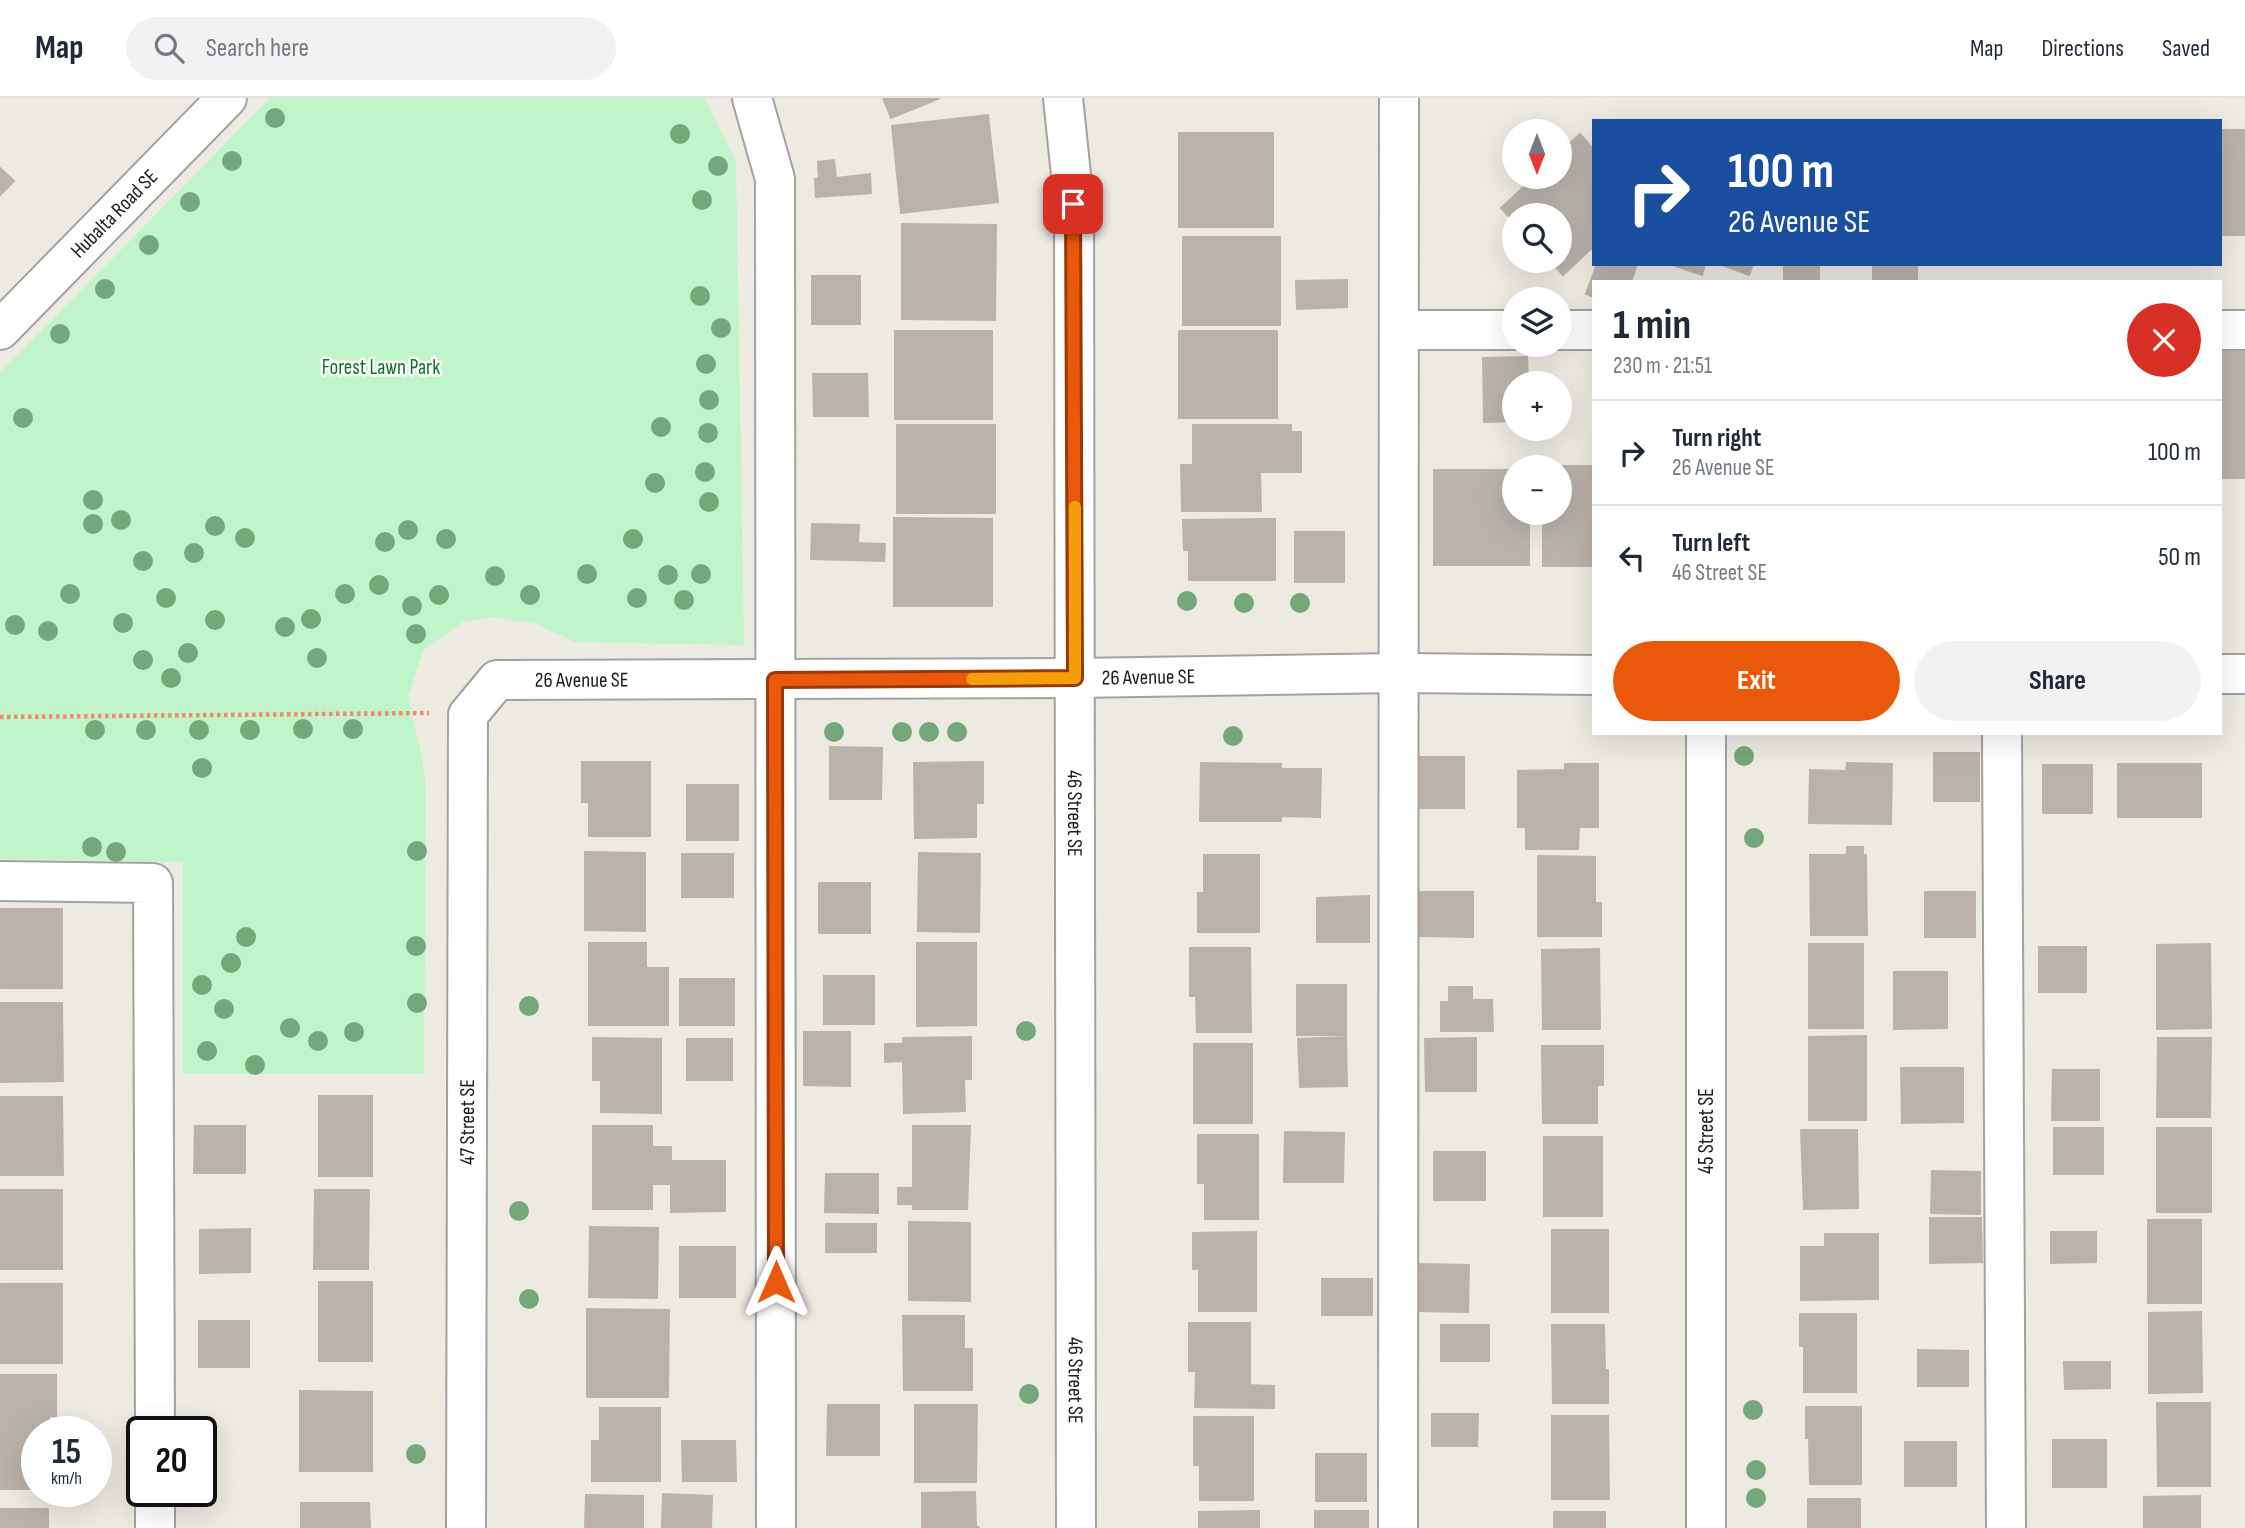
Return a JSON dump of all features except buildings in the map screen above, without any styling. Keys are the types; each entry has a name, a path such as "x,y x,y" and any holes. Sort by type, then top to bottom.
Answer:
{"street":[{"name":"Hubalta Road SE","path":"0,330 228,98"},
{"path":"752,98 775,180 776,1528"},
{"name":"46 Street SE","path":"1063,98 1073,204 1076,1528"},
{"path":"1398,1528 1399,98"},
{"path":"1399,330 1502,330"},
{"path":"1572,330 1592,330"},
{"path":"2222,330 2245,330"},
{"name":"26 Avenue SE","path":"468,715 497,680 1075,678 1399,673 1592,675"},
{"path":"2222,674 2245,674"},
{"name":"47 Street SE","path":"466,1528 468,715"},
{"name":"45 Street SE","path":"1706,735 1706,1528"},
{"path":"2002,735 2006,1528"},
{"path":"0,881 153,883 155,1416"},
{"path":"155,1507 155,1528"}],"path":[{"path":"0,718 416,712 468,715"}],"green space":[{"name":"Forest Lawn Park","path":"270,98 704,98 736,162 744,645 574,642 537,624 493,617 463,622 423,650 408,698 422,756 426,789 424,1074 183,1074 183,862 0,859 0,373"}],"slow traffic":[{"path":"972,679 1075,678 1075,507"}],"route":[{"path":"776,1282 775,680 1075,678 1073,204"}]}
